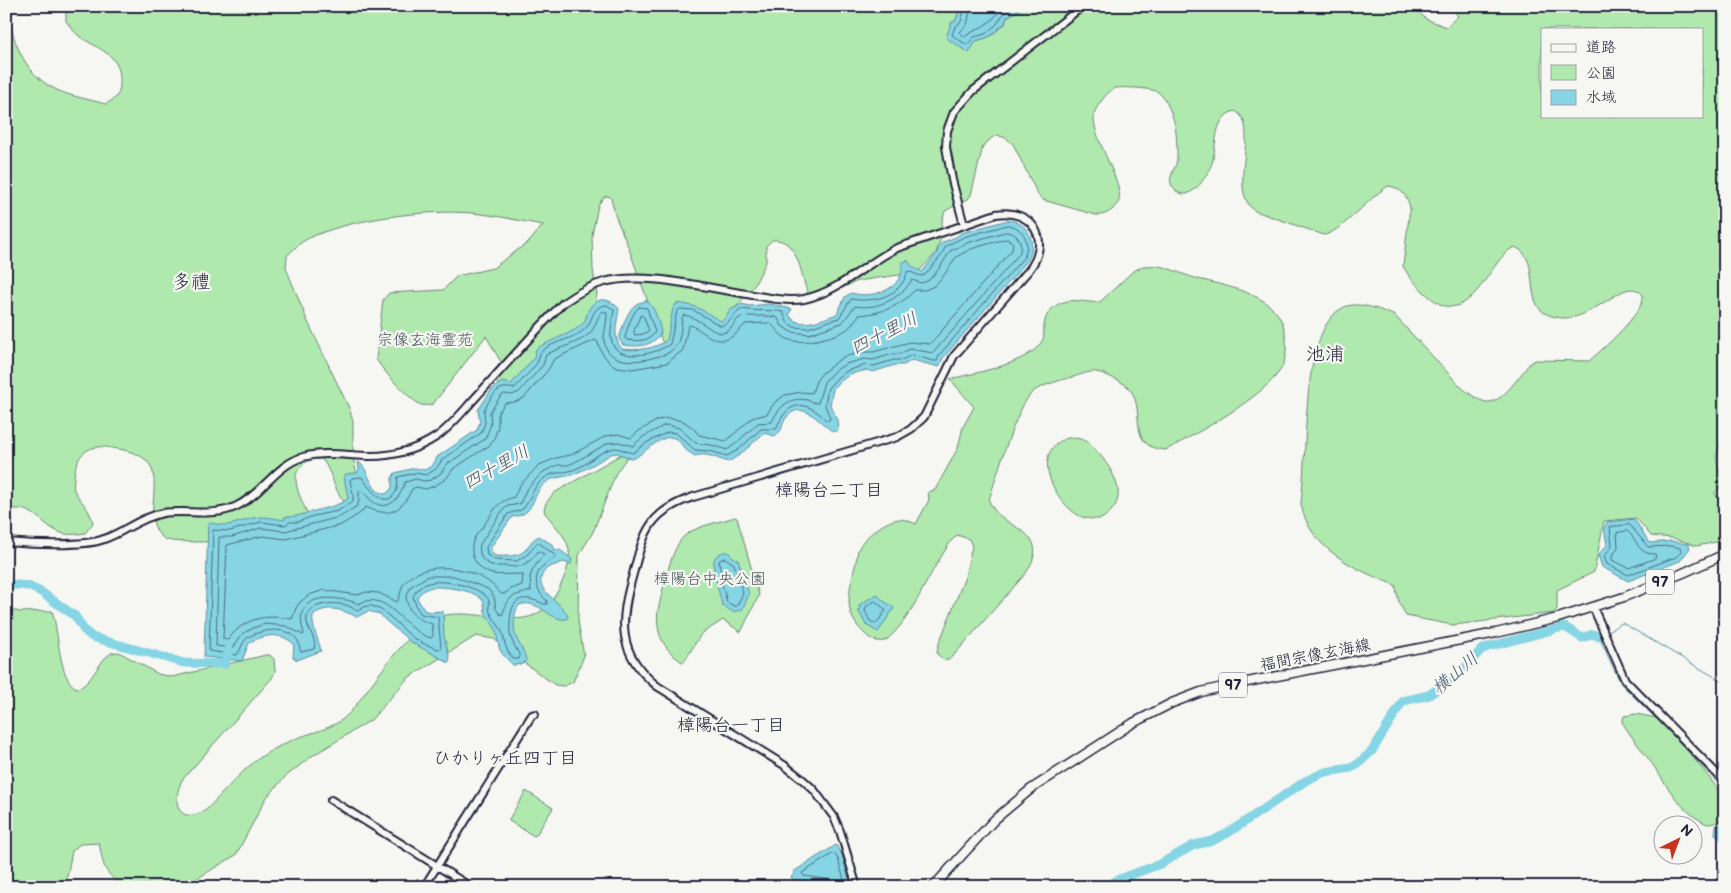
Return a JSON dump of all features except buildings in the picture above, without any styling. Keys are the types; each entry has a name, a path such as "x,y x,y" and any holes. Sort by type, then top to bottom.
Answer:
{"main road":[{"name":"福間宗像玄海線","path":"934,887 994,820 1031,789 1112,735 1172,703 1201,692 1227,686 1496,633 1558,618 1624,597 1725,554"}],"street":[{"path":"964,225 952,180 946,147 947,131 954,112 973,91 1083,6"},
{"path":"6,542 81,543 102,540 151,516 172,512 215,513 237,506 255,494 282,468 302,458 326,453 372,456 410,450 426,443 450,426 564,303 583,290 604,282 646,278 773,298 803,299 822,294 883,254 897,248 996,214 1009,213 1018,215 1028,220 1035,230 1039,240 1039,252 1029,270 954,356 927,411 919,422 898,437 693,497 673,505 656,517 646,531 624,606 623,618 626,642 642,672 657,686 784,765 814,790 834,817 858,887"},
{"path":"1593,607 1625,680 1725,782"},
{"path":"424,887 532,715 535,714"},
{"path":"331,800 471,887"}],"green space":[{"name":"宗像玄海霊苑","path":"6,6 10,6 10,18 15,41 20,53 34,74 43,82 59,91 105,104 112,101 119,91 120,74 117,66 108,54 74,31 66,21 66,6 960,6 956,20 976,41 989,37 1005,24 1007,17 1019,10 1021,6 1412,6 1426,19 1446,27 1458,16 1452,6 1725,6 1725,436 1717,454 1717,464 1724,482 1715,493 1725,512 1725,540 1697,546 1673,538 1651,536 1636,518 1604,521 1594,572 1557,590 1557,609 1554,613 1453,625 1406,616 1399,602 1395,585 1350,565 1336,556 1314,534 1306,520 1301,504 1309,389 1317,346 1324,328 1334,314 1347,306 1359,305 1378,309 1395,316 1462,388 1479,400 1492,402 1505,394 1531,362 1536,360 1589,361 1613,340 1631,320 1638,311 1643,295 1639,291 1629,289 1588,312 1573,317 1559,318 1544,313 1537,305 1534,296 1529,263 1524,253 1515,247 1497,263 1469,299 1458,306 1445,306 1423,291 1403,266 1410,208 1400,190 1388,186 1345,223 1324,235 1255,211 1247,201 1243,188 1246,129 1243,118 1235,111 1228,114 1219,125 1212,163 1201,183 1186,194 1180,193 1172,187 1170,180 1177,160 1176,129 1171,112 1167,103 1158,92 1137,88 1114,89 1108,93 1095,112 1095,127 1118,186 1120,196 1118,204 1107,213 1096,215 1043,200 1038,195 1013,144 1006,138 997,135 983,146 971,195 968,199 945,211 942,221 941,238 936,253 918,272 858,281 815,299 807,292 800,266 792,250 787,244 772,240 766,246 766,262 754,286 736,307 731,326 663,344 615,215 611,198 608,196 604,197 598,205 592,235 593,270 597,294 593,312 597,376 500,387 494,371 501,362 486,336 433,404 421,405 404,391 376,359 383,300 389,293 443,290 457,276 493,268 530,241 543,225 481,214 454,212 388,217 343,226 324,232 301,242 287,256 286,268 307,320 349,408 353,421 353,457 360,490 345,502 322,459 312,459 300,468 297,472 297,487 320,537 211,542 165,539 157,532 154,522 154,486 150,465 142,457 133,453 106,447 87,450 79,458 75,469 74,490 90,513 93,523 85,533 65,534 50,527 31,513 16,509 6,511"},
{"path":"1143,266 1168,268 1190,277 1253,295 1265,302 1275,311 1283,324 1286,346 1285,358 1281,369 1272,380 1245,403 1211,425 1166,450 1153,447 1145,442 1141,434 1133,394 1127,386 1107,375 1099,372 1087,373 1053,382 1034,391 1027,398 1014,425 989,500 994,510 1030,538 1034,547 1033,558 1026,573 954,655 948,660 944,660 937,654 938,646 965,577 972,546 969,539 957,535 946,548 902,624 885,641 876,641 869,637 856,624 849,604 849,594 858,550 864,540 889,522 900,519 916,524 929,500 928,492 935,490 958,448 963,427 974,407 950,379 1001,366 1026,356 1036,349 1043,339 1046,318 1054,307 1066,301 1100,302 1132,272"},
{"path":"1068,438 1080,439 1089,443 1107,464 1116,481 1118,497 1115,505 1101,519 1086,518 1069,508 1060,498 1049,475 1047,464 1050,453 1056,444"},
{"path":"634,447 616,473 593,532 579,555 578,621 584,656 573,682 564,686 555,685 494,639 476,636 408,678 371,720 312,756 285,777 266,798 236,855 188,884 121,886 107,871 99,843 80,844 72,851 65,887 6,887 6,609 20,612 52,611 66,676 77,688 83,686 90,679 104,659 111,653 119,652 158,674 172,677 266,655 270,655 274,659 275,671 272,678 182,780 177,797 179,810 183,814 196,814 206,810 242,773 262,756 290,741 343,719 413,634 434,618 456,614 521,618 533,616 544,609 554,598 563,580 569,559 569,551 564,537 545,513 546,503 554,493"},
{"name":"樟陽台中央公園","path":"737,518 759,595 741,632 723,620 701,634 684,662 682,662 665,646 659,633 657,618 672,557 681,539 687,534 704,526"},
{"path":"1636,714 1657,718 1665,724 1722,796 1725,809 1720,821 1708,824 1704,822 1704,816 1694,816 1687,811 1633,739 1622,722 1624,716"},
{"path":"526,791 553,808 534,836 509,821"}],"water":[{"path":"960,6 1021,6 1019,10 1007,17 1005,23 989,37 976,41 969,53 946,38 951,23 956,20"},
{"path":"1008,220 1021,225 1029,234 1032,247 1028,260 943,358 939,367 912,360 904,365 895,365 873,372 867,370 850,374 836,385 833,389 830,405 837,420 838,430 834,432 812,415 799,410 787,417 780,431 775,436 764,433 741,454 728,462 708,455 695,456 686,450 678,440 669,437 659,441 633,459 617,453 611,454 579,472 551,479 542,486 530,508 520,515 512,517 491,547 491,552 495,556 517,555 524,551 539,536 553,545 554,549 560,550 572,559 571,564 563,562 547,568 542,576 541,583 543,589 565,611 567,619 555,617 533,605 519,605 517,608 514,629 526,660 523,664 513,665 501,652 495,628 486,614 484,602 479,597 461,590 434,587 423,591 417,598 424,610 430,612 443,611 444,637 450,659 449,663 411,642 380,614 368,611 357,617 335,609 324,610 313,615 314,629 321,651 297,660 293,657 294,644 278,636 266,636 249,643 242,661 204,657 208,522 223,525 261,517 285,520 284,517 301,515 338,504 348,499 344,477 346,474 357,473 359,469 358,462 365,469 376,489 380,493 386,494 392,488 392,478 395,473 415,468 425,470 433,465 437,457 477,430 480,422 478,410 492,389 502,382 511,384 534,358 536,349 583,324 588,311 595,303 607,300 619,309 616,330 617,340 622,349 628,350 651,347 667,340 673,308 677,303 701,309 721,321 725,319 730,310 742,304 749,306 769,304 792,309 789,314 797,322 810,322 837,314 845,297 851,293 868,295 893,286 902,272 902,263 907,260 913,267 922,272 943,242 961,233"},
{"path":"645,300 654,310 661,333 653,341 644,345 623,345 619,339 627,316 634,306"},
{"path":"1634,519 1650,543 1672,541 1686,544 1688,542 1690,548 1680,561 1628,581 1602,567 1598,555 1607,545 1604,528 1607,522"},
{"path":"723,552 728,552 738,560 749,594 742,610 733,612 722,605 715,576 714,560 715,557"},
{"path":"877,594 894,608 878,632 866,625 858,610 860,609 859,605"},
{"path":"1725,824 1725,843 1715,834 1716,826"},
{"path":"836,845 842,855 851,887 793,880 791,877 794,874 793,872"}],"waterway":[{"name":"四十里川","path":"6,584 28,586 41,592 75,616 84,630 92,637 184,663 225,664 229,649"},
{"path":"1607,632 1622,623 1725,683"},
{"name":"横山川","path":"1107,887 1117,880 1160,864 1194,845 1212,841 1228,833 1307,780 1325,772 1351,768 1359,763 1372,751 1403,701 1429,695 1463,670 1481,650 1565,627 1582,638 1593,634 1599,637"},
{"name":"横山川","path":"1602,636 1599,637 1621,684 1666,728 1725,791"}],"district":[{"name":"多禮","path":"191,281"},
{"name":"池浦","path":"1325,353"},
{"name":"樟陽台二丁目","path":"829,490"},
{"name":"樟陽台一丁目","path":"731,725"},
{"name":"ひかりヶ丘四丁目","path":"505,758"}]}
